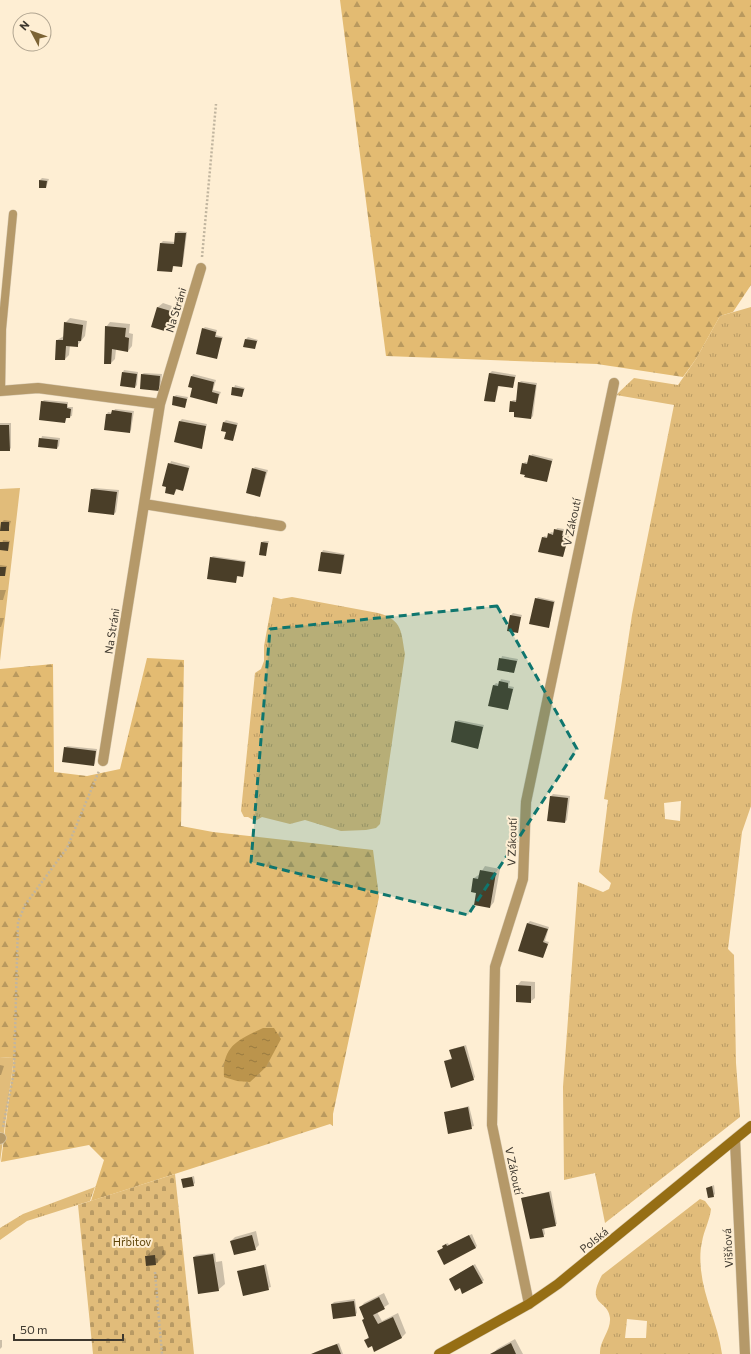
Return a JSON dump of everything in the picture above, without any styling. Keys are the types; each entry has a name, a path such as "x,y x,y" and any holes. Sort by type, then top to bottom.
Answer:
{"street":[{"name":"Na Stráni","path":"103,761 160,404 202,268"},
{"name":"V Zákoutí","path":"529,1304 492,1125 495,967 523,879 526,802 614,383"},
{"path":"0,391 38,388 160,404"},
{"path":"144,504 281,526"},
{"name":"Polská","path":"439,1354 529,1304 558,1284 751,1126"},
{"name":"Višňová","path":"734,1140 745,1354"}],"lane":[{"path":"0,391 2,329 13,214"}],"path":[{"path":"202,268 216,104"},
{"path":"0,1139 14,1072 18,922 25,905 67,848 103,761"},
{"path":"155,1272 162,1354"}],"highlighted area":[{"path":"497,606 577,749 468,915 251,862 270,629"}],"green space":[{"path":"340,0 751,0 751,285 733,312 720,316 696,359 683,377 597,364 386,356"},
{"path":"751,307 751,806 742,832 728,949 734,955 736,1063 740,1117 605,1223 595,1173 564,1180 563,1087 578,882 603,892 609,889 611,883 599,872 608,800 604,799 632,615 674,405 616,395 634,378 678,385 696,359 720,316","holes":["681,801 680,821 665,819 664,803"]},
{"path":"20,488 0,661 0,489"},
{"path":"273,597 281,599 292,597 378,613 392,619 399,628 403,639 405,654 380,824 376,828 341,831 305,820 290,824 262,817 255,821 248,817 244,817 241,811 255,673 261,669 264,661 264,646"},
{"path":"147,658 184,660 181,826 213,832 373,850 379,897 333,1114 333,1126 330,1124 91,1201 104,1160 89,1145 1,1162 14,1058 0,1057 0,669 53,664 54,772 87,776 120,769"},
{"path":"0,1057 14,1058 0,1162"},
{"name":"Hřbitov","path":"175,1174 194,1354 93,1354 78,1205"},
{"path":"95,1187 90,1201 27,1221 0,1240 0,1228 23,1214"},
{"path":"700,1199 705,1201 711,1209 701,1245 701,1270 705,1291 722,1354 600,1354 601,1345 610,1323 608,1312 597,1298 596,1293 597,1285 602,1275","holes":["627,1319 647,1321 646,1338 625,1338"]}],"water":[{"path":"263,1028 274,1028 281,1039 266,1067 250,1082 237,1081 224,1077 226,1058 233,1045 246,1036"}],"building":[{"path":"39,180 47,181 46,188 39,188"},
{"path":"175,233 186,233 182,267 173,266 172,272 157,271 160,243 174,244"},
{"path":"157,307 174,312 168,332 151,327"},
{"path":"64,322 83,325 81,341 78,341 78,347 66,346 65,360 55,360 56,340 63,340"},
{"path":"105,326 126,328 125,337 129,338 128,352 112,349 111,364 104,364"},
{"path":"202,328 216,332 215,337 222,338 217,359 196,354"},
{"path":"245,339 257,341 255,349 243,347"},
{"path":"122,372 137,374 135,388 120,386"},
{"path":"489,373 515,377 513,388 498,386 495,402 484,401"},
{"path":"141,374 160,376 159,391 140,389"},
{"path":"191,376 214,382 212,392 219,394 217,404 190,397 192,388 188,387"},
{"path":"518,382 536,385 531,419 514,417 514,412 509,412 510,401 516,402"},
{"path":"232,387 244,389 242,397 231,395"},
{"path":"173,396 187,399 185,408 172,405"},
{"path":"41,401 67,404 67,408 71,409 70,418 66,418 65,423 39,420"},
{"path":"112,410 132,413 130,433 104,430 106,414 111,414"},
{"path":"179,421 206,426 202,449 174,442"},
{"path":"223,422 237,425 233,441 224,439 226,432 221,431"},
{"path":"0,425 9,425 10,451 0,451"},
{"path":"39,438 58,440 57,449 38,447"},
{"path":"529,455 552,461 547,482 524,477 525,475 520,474 522,463 527,464"},
{"path":"168,463 189,468 183,491 176,489 174,495 165,493 166,487 162,486"},
{"path":"252,468 266,472 260,497 246,493"},
{"path":"91,489 117,492 114,515 88,512"},
{"path":"1,522 9,522 9,531 0,531"},
{"path":"554,529 563,531 562,536 568,538 563,557 538,552 542,537 547,538 548,533 553,535"},
{"path":"0,542 9,542 8,551 0,550"},
{"path":"261,542 268,543 266,556 259,555"},
{"path":"321,552 344,555 341,574 318,571"},
{"path":"210,557 245,562 243,577 237,576 236,583 207,579"},
{"path":"0,567 6,567 5,576 0,576"},
{"path":"535,598 554,602 549,628 529,624"},
{"path":"510,615 521,617 518,633 507,631"},
{"path":"499,658 517,661 514,673 497,670"},
{"path":"499,681 508,683 508,688 513,689 508,710 488,706 493,685 498,686"},
{"path":"455,721 483,727 478,749 451,742"},
{"path":"64,747 96,751 94,766 62,762"},
{"path":"550,796 568,798 565,823 547,821"},
{"path":"480,870 496,873 490,908 474,905 476,893 471,892 473,878 478,879"},
{"path":"527,923 548,929 543,942 548,944 543,958 518,951"},
{"path":"516,985 531,986 531,1003 516,1002"},
{"path":"464,1046 474,1080 451,1088 444,1061 452,1059 449,1050"},
{"path":"468,1107 472,1129 448,1134 444,1112"},
{"path":"192,1177 194,1186 183,1188 181,1179"},
{"path":"712,1186 714,1197 708,1198 706,1188"},
{"path":"549,1192 556,1226 542,1229 544,1237 530,1239 521,1198"},
{"path":"252,1235 256,1250 234,1255 230,1241"},
{"path":"469,1235 476,1248 444,1265 437,1251 443,1248 442,1246 446,1244 447,1246"},
{"path":"213,1254 219,1291 198,1294 193,1257"},
{"path":"155,1255 156,1265 146,1266 145,1256"},
{"path":"264,1265 269,1290 243,1296 237,1271"},
{"path":"473,1265 483,1283 462,1294 460,1288 455,1291 449,1279"},
{"path":"379,1297 385,1309 373,1315 378,1324 393,1317 402,1338 374,1352 372,1346 368,1348 364,1340 369,1338 359,1307"},
{"path":"354,1301 356,1316 333,1319 331,1304"},
{"path":"511,1343 516,1354 490,1354"},
{"path":"337,1344 341,1354 311,1354 326,1348"}]}
